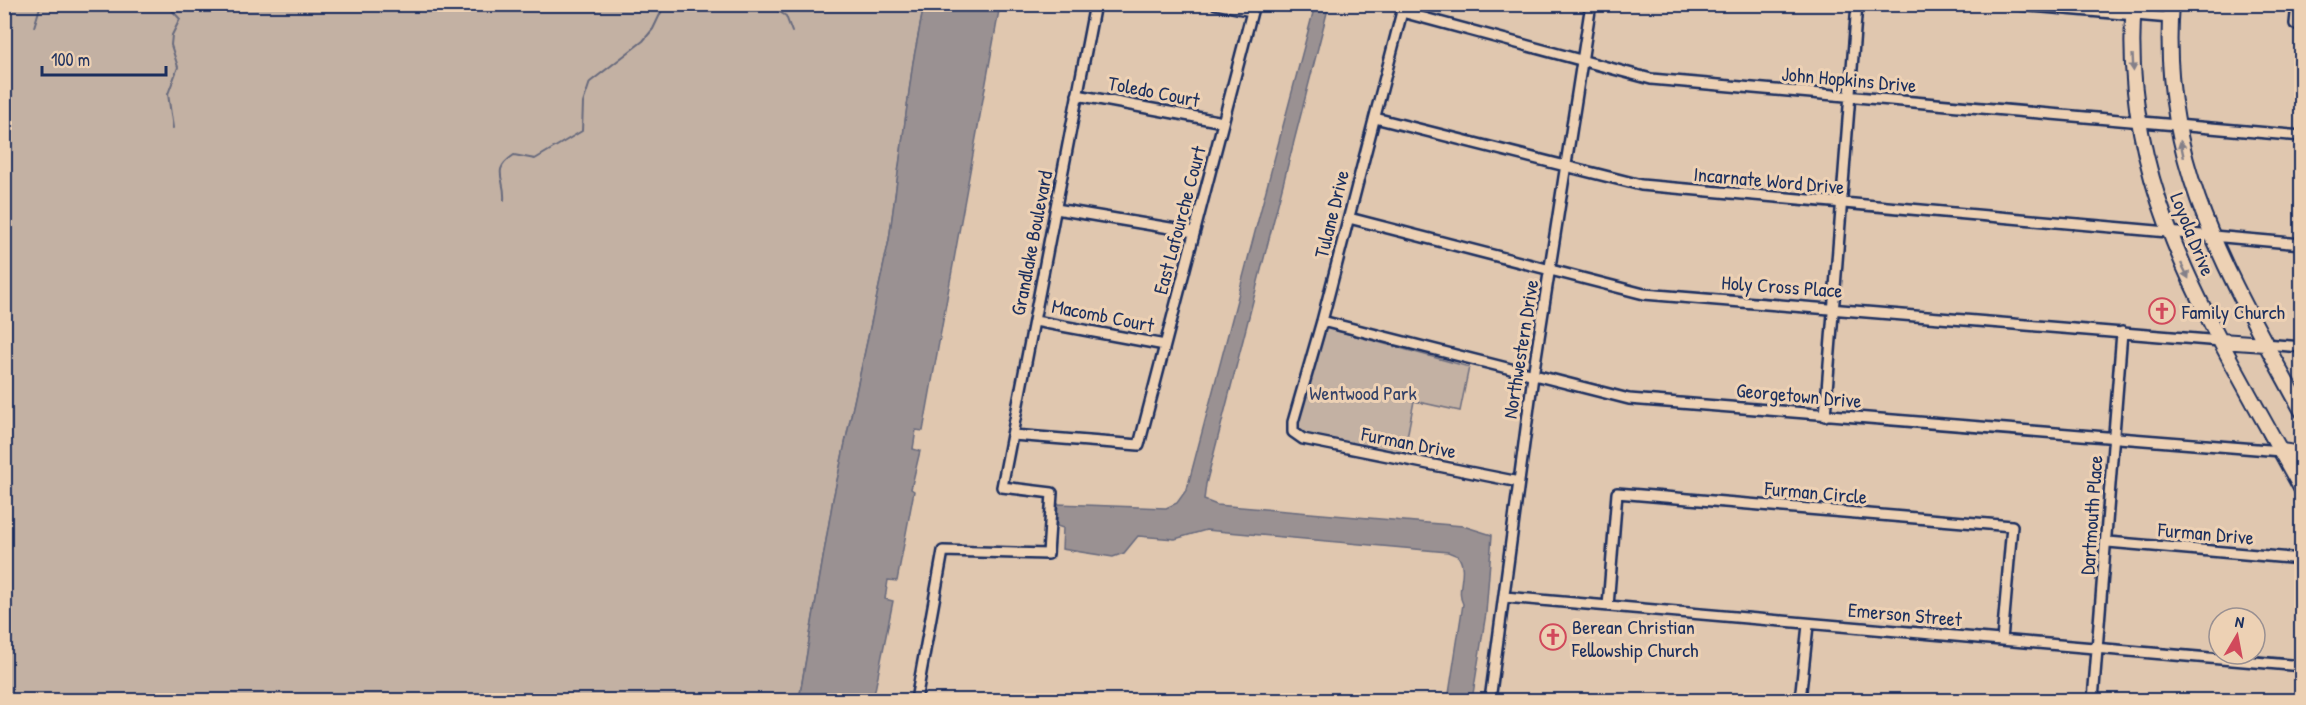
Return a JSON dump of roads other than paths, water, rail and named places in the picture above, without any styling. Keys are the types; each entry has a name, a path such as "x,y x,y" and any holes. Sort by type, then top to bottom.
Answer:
{"main road":[{"name":"Loyola Drive","path":"2133,11 2134,84 2139,123 2157,201 2168,232 2221,340 2301,490"},
{"name":"Loyola Drive","path":"2171,11 2171,82 2186,169 2210,236 2301,411"},
{"path":"2221,340 2265,344"},
{"path":"2281,451 2301,454"}],"street":[{"name":"Grandlake Boulevard","path":"916,700 943,551 1048,554 1052,493 1002,487 1095,4"},
{"path":"1216,4 1253,8"},
{"name":"Northwestern Drive","path":"1490,700 1533,376 1591,4"},
{"path":"1825,416 1857,4"},
{"path":"2008,4 2171,11"},
{"path":"2295,24 2296,4"},
{"name":"East Lafourche Court","path":"1013,435 1139,445 1253,8"},
{"name":"John Hopkins Drive","path":"1403,8 1651,79 2301,136"},
{"name":"Tulane Drive","path":"1293,432 1293,422 1322,321 1403,8"},
{"name":"Toledo Court","path":"1077,95 1223,122"},
{"name":"Incarnate Word Drive","path":"1375,118 1566,164 1641,185 1842,205 2210,236"},
{"path":"1056,208 1194,232"},
{"name":"Holy Cross Place","path":"1349,218 1644,294 2221,340"},
{"path":"2210,236 2301,244"},
{"name":"Macomb Court","path":"1035,321 1165,345"},
{"name":"Georgetown Drive","path":"1322,321 1629,399 2281,451"},
{"name":"Dartmouth Place","path":"2093,700 2108,542 2122,332"},
{"path":"2265,344 2301,347"},
{"name":"Furman Drive","path":"1293,432 1303,439 1519,482"},
{"name":"Furman Circle","path":"1608,606 1617,493 2012,526 2002,640"},
{"name":"Furman Drive","path":"2108,542 2301,559"},
{"name":"Emerson Street","path":"1505,597 2301,666"},
{"path":"1800,700 1808,625"}],"waterway":[{"path":"34,27 41,4"},
{"path":"166,4 180,19 172,35 171,45 178,67 168,94 173,128"},
{"path":"504,200 501,170 507,161 514,155 535,159 582,131 583,103 590,82 643,41 653,29 665,4"},
{"path":"749,5 770,6 786,16 792,32"}],"place":[{"name":"Family Church","path":"2162,311"},
{"name":"Berean Christian Fellowship Church","path":"1553,637"}],"park label":[{"name":"Wentwood Park","path":"1363,392"}]}
